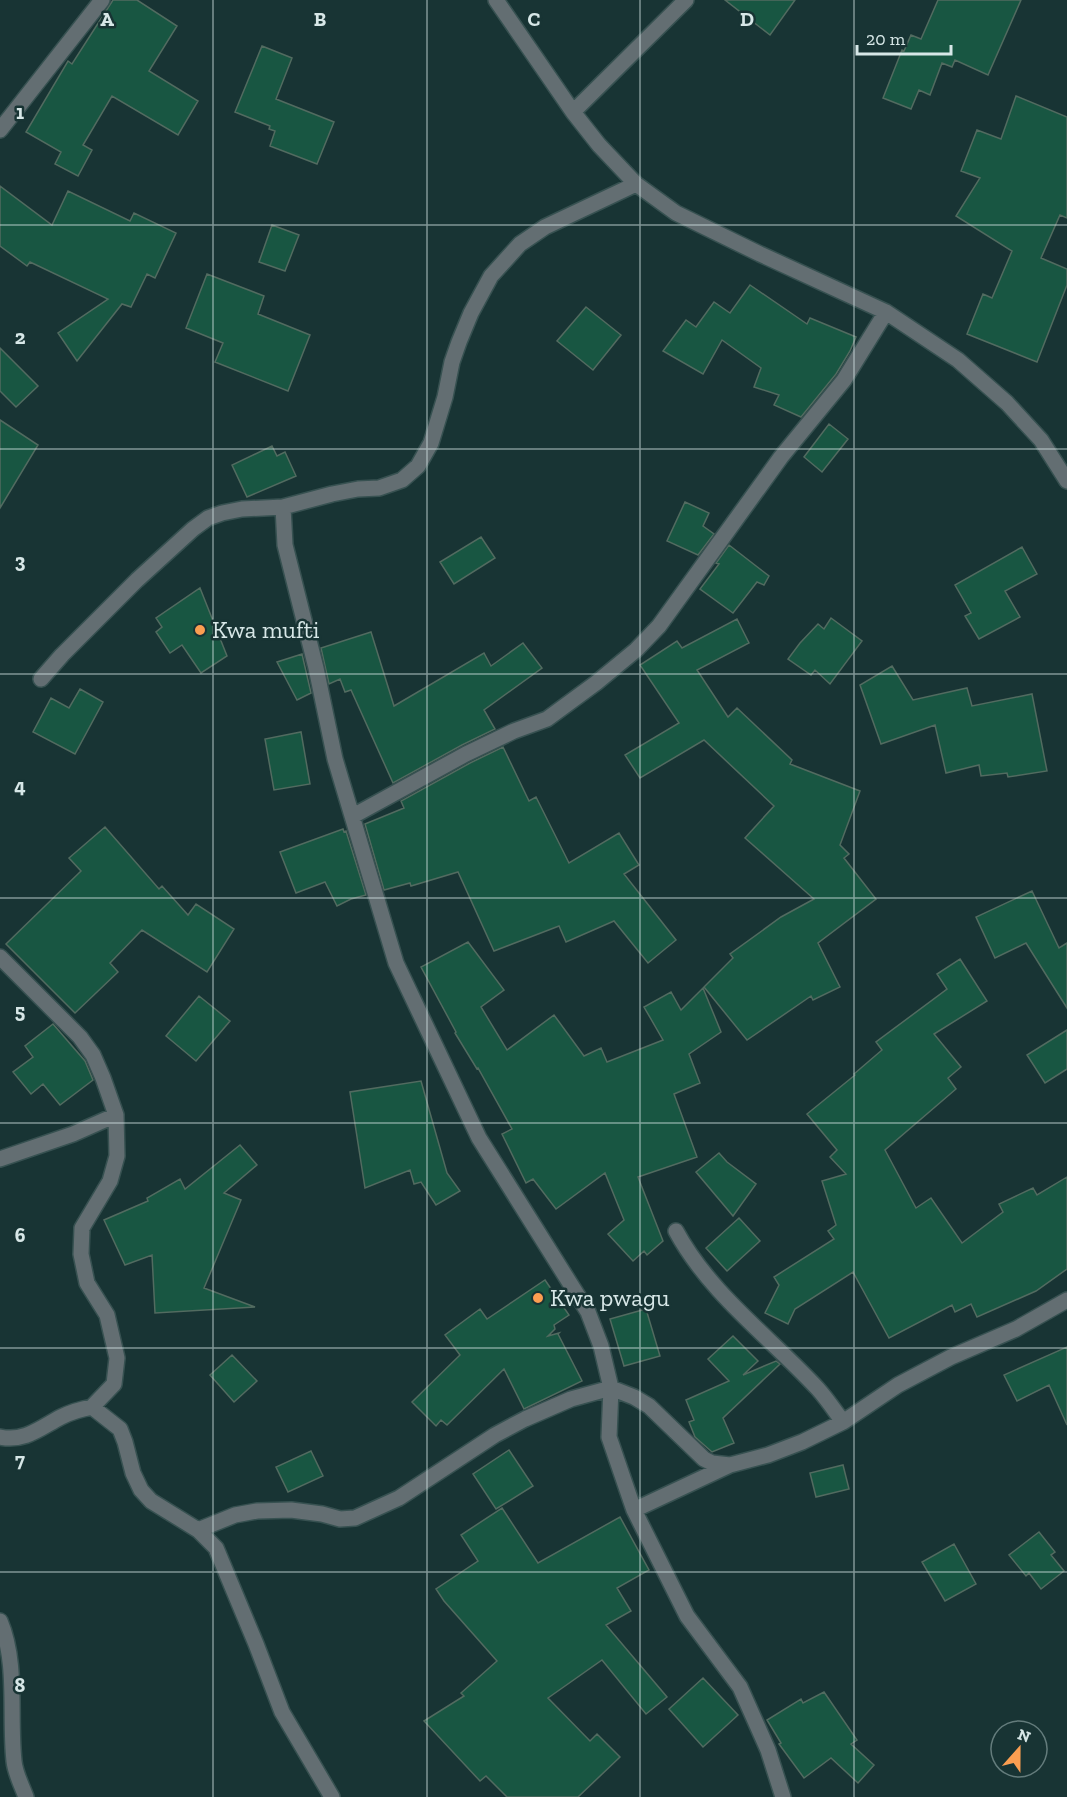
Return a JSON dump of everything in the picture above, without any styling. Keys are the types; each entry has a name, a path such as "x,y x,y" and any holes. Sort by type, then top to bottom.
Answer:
{"street":[{"path":"0,130 102,0"},
{"path":"496,0 599,145 636,183 675,213 886,312 957,360 1007,403 1041,440 1067,481"},
{"path":"573,111 687,0"},
{"path":"41,679 137,580 208,518 242,509 283,507 332,494 379,488 402,480 418,466 431,443 459,342 471,313 491,276 520,244 545,227 636,183"},
{"path":"353,816 466,754 514,731 547,719 636,650 659,626 781,457 838,388 886,312"},
{"path":"283,507 285,546 316,668 335,759 396,963 479,1138 588,1312 601,1346 611,1388 609,1437 634,1510 687,1616 740,1687 768,1750 783,1797"},
{"path":"0,957 80,1037 93,1055 116,1115 117,1156 110,1181 82,1228 81,1254 87,1283 107,1315 117,1358 114,1384 92,1407 79,1409 21,1438 0,1437"},
{"path":"0,1159 73,1134 116,1115"},
{"path":"676,1231 706,1277 819,1390 843,1422"},
{"path":"634,1510 730,1465 802,1443 843,1422 898,1386 951,1357 1016,1329 1067,1300"},
{"path":"198,1530 235,1515 257,1511 291,1510 340,1519 355,1518 399,1498 495,1435 525,1419 571,1400 611,1388 649,1406 704,1459 712,1463 730,1465"},
{"path":"92,1407 120,1429 133,1473 141,1490 151,1501 198,1530 216,1548 282,1712 332,1797"},
{"path":"0,1621 6,1635 9,1664 14,1763 27,1797"}],"building":[{"path":"113,0 137,0 177,26 149,71 198,101 178,135 112,96 83,145 92,150 78,176 55,164 61,152 26,132 68,61 72,64"},
{"path":"725,0 795,0 770,35"},
{"path":"938,0 1021,0 988,75 955,60 952,67 942,63 930,95 919,90 911,109 883,98 902,50 904,51 911,35 921,39"},
{"path":"262,46 292,58 276,99 334,122 317,164 270,146 275,131 269,129 270,126 235,112"},
{"path":"1016,96 1067,117 1067,218 1060,215 1041,258 1067,269 1067,285 1037,362 967,334 983,294 992,298 1012,251 956,216 980,178 961,171 977,130 1001,139"},
{"path":"0,186 52,225 68,191 130,221 134,213 176,233 155,278 147,274 131,307 122,304 77,361 58,333 108,299 30,262 27,266 0,246"},
{"path":"272,225 299,235 285,271 259,262"},
{"path":"207,274 264,296 258,314 310,335 288,391 215,362 223,343 186,328"},
{"path":"750,285 807,324 810,318 856,337 836,374 801,417 774,405 779,395 754,387 761,368 722,340 703,374 663,351 686,320 696,327 714,302 730,313"},
{"path":"586,307 621,335 593,370 557,341"},
{"path":"0,348 38,386 16,407 0,391"},
{"path":"0,420 38,445 0,508"},
{"path":"829,424 848,439 822,472 804,457"},
{"path":"272,446 277,456 285,452 296,476 247,497 232,465"},
{"path":"685,502 709,513 703,526 714,534 698,555 667,541"},
{"path":"481,537 495,558 454,584 440,562"},
{"path":"729,545 769,576 764,585 757,582 733,613 700,589 719,564 716,563"},
{"path":"1022,547 1037,574 1005,591 1020,617 979,639 965,616 971,613 955,585"},
{"name":"Kwa mufti","path":"200,588 227,656 201,673 182,645 170,653 156,632 162,627 156,618"},
{"path":"831,618 862,641 830,684 815,670 811,675 788,659 818,624 824,629"},
{"path":"737,619 749,643 697,670 728,717 737,708 792,760 790,764 860,791 840,845 849,854 844,858 876,899 818,943 840,987 813,1000 811,996 747,1040 704,987 733,958 730,954 781,917 814,899 745,838 774,806 704,740 640,778 625,755 679,723 640,665 677,641 682,648"},
{"path":"371,632 394,706 484,653 491,666 523,643 542,668 484,710 495,729 393,783 351,690 345,692 340,679 329,684 321,648"},
{"path":"302,654 311,693 297,700 277,662"},
{"path":"892,666 913,700 967,688 972,706 1032,694 1047,771 1008,777 1007,773 981,776 979,765 946,773 935,725 881,744 860,685"},
{"path":"80,689 103,702 75,754 33,732 51,698 69,708"},
{"path":"301,732 310,784 274,790 265,739"},
{"path":"503,747 529,801 536,797 569,863 619,833 639,865 624,874 676,940 648,963 614,921 566,942 559,926 494,951 458,872 411,886 410,883 384,890 365,824 404,808 401,801"},
{"path":"105,827 159,889 162,886 188,915 196,904 234,929 207,972 142,930 110,963 118,972 75,1013 6,944 81,871 69,858"},
{"path":"343,829 344,832 346,831 366,895 337,906 325,882 296,893 280,852"},
{"path":"1032,891 1059,948 1067,943 1067,1008 1026,943 995,958 976,917"},
{"path":"468,942 504,990 481,1007 507,1050 554,1015 584,1056 601,1048 607,1062 663,1040 644,1007 671,992 681,1010 703,988 721,1032 689,1054 700,1083 674,1094 697,1157 638,1177 663,1241 647,1255 644,1251 633,1261 608,1234 624,1220 605,1173 556,1209 533,1179 526,1183 502,1134 512,1129 478,1068 455,1033 421,967"},
{"path":"960,959 987,1001 934,1034 961,1067 948,1078 956,1089 885,1150 916,1208 931,1198 962,1243 1003,1212 999,1204 1033,1188 1037,1195 1067,1177 1067,1269 1036,1291 977,1317 971,1304 955,1312 952,1305 889,1338 853,1272 795,1309 788,1324 765,1313 779,1285 774,1277 834,1239 828,1231 836,1225 822,1181 846,1174 830,1157 837,1150 807,1114 882,1050 876,1042 947,989 937,974"},
{"path":"199,996 230,1021 196,1061 166,1036"},
{"path":"53,1024 85,1061 93,1080 60,1105 43,1084 31,1094 13,1072 33,1057 25,1046"},
{"path":"1067,1030 1067,1069 1045,1083 1027,1055"},
{"path":"421,1081 447,1173 460,1191 436,1205 421,1182 414,1184 410,1170 365,1188 350,1092"},
{"path":"240,1145 257,1165 224,1193 241,1200 204,1288 255,1307 155,1313 152,1255 125,1265 104,1220 148,1201 147,1198 180,1179 185,1189"},
{"path":"719,1153 756,1184 733,1216 696,1172"},
{"path":"739,1218 760,1241 727,1271 706,1248"},
{"path":"545,1280 569,1315 554,1325 555,1329 548,1336 559,1333 582,1381 524,1409 504,1369 447,1425 441,1420 436,1426 412,1402 460,1355 445,1335 480,1309 487,1319"},
{"path":"646,1309 660,1356 624,1366 610,1319"},
{"path":"733,1336 758,1361 743,1375 776,1361 780,1364 723,1418 734,1443 712,1452 695,1437 689,1422 694,1420 686,1400 729,1381 708,1359"},
{"path":"1067,1347 1067,1425 1049,1385 1017,1401 1004,1375"},
{"path":"232,1355 257,1381 234,1402 210,1375"},
{"path":"509,1450 533,1486 496,1509 473,1474"},
{"path":"311,1451 323,1476 288,1492 276,1467"},
{"path":"843,1465 849,1489 816,1497 810,1473"},
{"path":"502,1508 538,1563 620,1517 649,1570 617,1588 631,1611 606,1625 667,1697 646,1714 602,1660 548,1698 590,1741 597,1734 620,1757 578,1797 507,1797 486,1776 480,1781 424,1721 464,1696 461,1693 497,1661 436,1589 478,1561 461,1535"},
{"path":"1039,1532 1055,1552 1051,1555 1064,1571 1041,1589 1029,1573 1026,1576 1009,1555"},
{"path":"954,1544 976,1584 945,1601 922,1562"},
{"path":"703,1678 738,1715 703,1747 669,1709"},
{"path":"824,1692 857,1740 851,1744 874,1765 858,1783 831,1758 804,1778 779,1744 781,1743 767,1720 801,1699 803,1703"}],"place":[{"name":"Kwa mufti","path":"200,630"},
{"name":"Kwa pwagu","path":"538,1298"}]}
